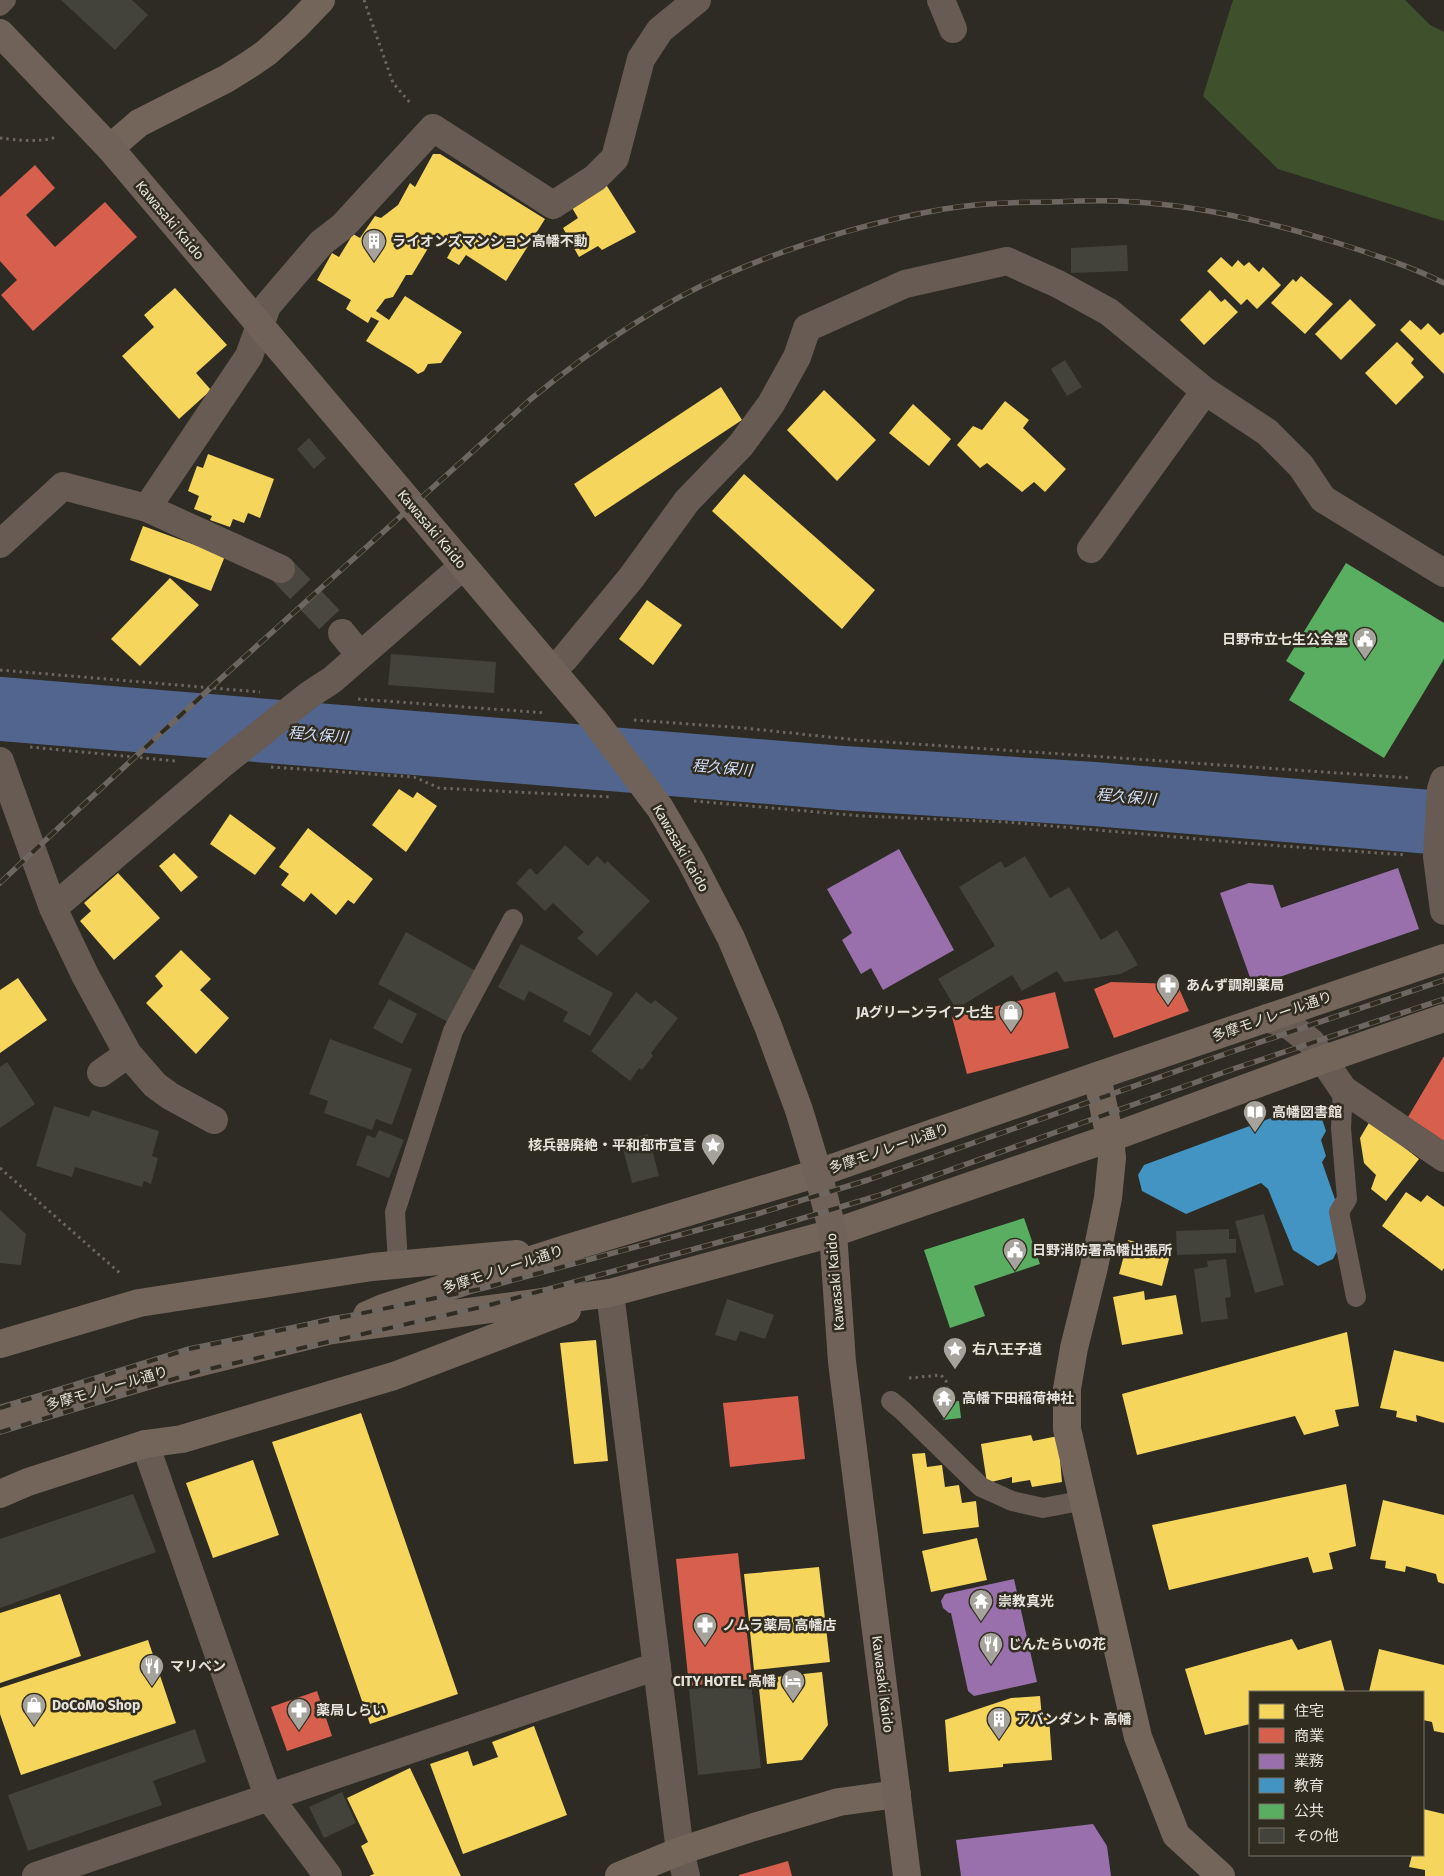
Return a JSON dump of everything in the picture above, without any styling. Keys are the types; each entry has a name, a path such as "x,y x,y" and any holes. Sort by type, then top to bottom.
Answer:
{"main road":[{"path":"110,148 139,123 226,80 266,53 321,0"},
{"name":"Kawasaki Kaido","path":"0,33 110,148 594,720 660,808 691,860 731,938 768,1026 799,1110 818,1173 833,1233 842,1362 907,1876"},
{"name":"多摩モノレール通り","path":"332,1330 383,1308 565,1249 818,1173 1444,958"},
{"name":"多摩モノレール通り","path":"0,1419 161,1372 332,1330 610,1294 833,1233 1110,1138 1322,1060 1444,1018"},
{"path":"1097,1076 1110,1138 1112,1158 1108,1198 1094,1268 1074,1348 1067,1390 1067,1429 1085,1500 1138,1737 1176,1836 1221,1876"},
{"path":"0,1344 139,1303 398,1264 565,1249"},
{"path":"0,1494 28,1482 145,1444 182,1439 394,1376 610,1294"},
{"path":"618,1876 683,1863 754,1827 839,1802 897,1794"}],"street":[{"path":"147,508 249,356 267,306 320,243 343,226 433,128 554,205 595,178 615,158 641,59 660,30 697,0"},
{"path":"942,0 953,29"},
{"path":"553,670 631,578 687,501 741,446 771,404 796,357 807,328 905,284 1007,261 1058,284 1108,312 1204,391 1267,432 1301,466 1323,500 1444,573"},
{"path":"1090,549 1204,391"},
{"path":"0,544 64,486 147,508 280,569"},
{"path":"53,908 221,765 309,695 332,680 463,566"},
{"path":"342,633 360,654"},
{"path":"0,761 53,908 84,975 128,1054 156,1085 170,1096 214,1120"},
{"path":"1443,785 1437,851 1444,911"},
{"path":"1267,1018 1290,1026 1311,1042 1343,1089 1444,1158"},
{"path":"101,1073 128,1054"},
{"path":"610,1294 683,1863"},
{"path":"145,1444 268,1796 328,1876"},
{"path":"36,1876 657,1666"}],"lane":[{"path":"0,6 6,0"},
{"path":"398,1264 395,1212 453,1031 513,919"},
{"path":"1343,1089 1341,1128 1347,1199 1339,1212 1356,1297"},
{"path":"891,1401 981,1487 1012,1500 1043,1508 1085,1500"}],"path":[{"path":"364,0 393,83 433,128"},
{"path":"0,138 15,140 50,139 63,134"},
{"path":"627,720 744,728 857,740 1415,778"},
{"path":"25,747 221,765 312,769 414,777 439,788 613,797"},
{"path":"694,802 862,816 1006,822 1268,845 1437,851"},
{"path":"0,1168 126,1278"},
{"path":"901,1380 941,1376 946,1380 949,1398"}],"green space":[{"path":"1233,0 1405,0 1430,25 1444,32 1444,221 1278,169 1203,96"}],"building: 住宅":[{"name":"ライオンズマンション高幡不動","path":"433,154 440,154 545,219 506,281 466,255 459,265 447,258 453,247 436,235 412,275 406,275 393,297 385,299 376,311 389,320 405,296 462,332 441,363 428,364 424,371 418,374 366,341 379,321 371,317 368,323 346,309 351,300 317,280 332,253 339,257 353,234 360,238 375,216 381,218 398,205 410,183 415,187"},
{"path":"605,183 636,232 602,250 598,246 579,257 563,228 578,218 571,206"},
{"path":"1221,257 1232,267 1238,260 1244,266 1249,262 1259,272 1263,267 1281,285 1257,309 1247,299 1241,305 1207,271"},
{"path":"1301,276 1333,304 1305,334 1271,303 1293,279 1296,282"},
{"path":"175,288 227,345 196,373 211,390 179,419 122,356 154,327 144,315"},
{"path":"1210,290 1221,302 1225,299 1238,312 1204,345 1180,320"},
{"path":"1350,299 1376,325 1341,360 1315,334"},
{"path":"1410,320 1421,330 1428,323 1440,335 1444,332 1444,374 1400,330"},
{"path":"1397,342 1414,359 1411,363 1424,377 1396,405 1365,373"},
{"path":"721,387 742,420 595,517 574,484"},
{"path":"824,390 876,440 837,481 787,430"},
{"path":"1005,401 1029,420 1023,428 1066,469 1045,492 1034,482 1022,492 987,463 980,468 957,445 973,426 982,430"},
{"path":"913,404 951,439 929,466 889,433"},
{"path":"208,454 274,479 260,518 248,513 244,523 233,519 230,527 210,520 212,516 194,509 199,496 188,491 197,466 203,468"},
{"path":"744,474 875,590 842,629 712,511"},
{"path":"143,526 225,556 211,591 130,560"},
{"path":"170,578 199,605 140,666 111,639"},
{"path":"647,600 682,625 653,665 619,639"},
{"path":"399,789 413,798 417,792 437,806 406,852 372,825"},
{"path":"230,814 276,848 255,875 210,844"},
{"path":"308,828 373,879 354,904 348,900 336,915 311,893 304,902 281,885 289,874 279,867"},
{"path":"174,853 198,877 181,892 159,866"},
{"path":"118,873 160,918 114,960 80,921 91,911 84,903"},
{"path":"181,950 211,979 200,990 229,1018 196,1054 146,1003 163,986 155,976"},
{"path":"18,978 47,1020 0,1053 0,990"},
{"path":"1370,1121 1419,1159 1386,1201 1371,1189 1376,1175 1364,1163 1360,1138"},
{"path":"1406,1192 1421,1202 1427,1195 1444,1207 1444,1268 1442,1271 1382,1226"},
{"path":"1128,1240 1171,1251 1162,1286 1119,1274"},
{"path":"1144,1291 1145,1300 1176,1295 1183,1334 1122,1345 1113,1297"},
{"path":"1347,1332 1359,1406 1335,1410 1339,1426 1304,1435 1295,1416 1137,1455 1122,1394"},
{"path":"596,1340 608,1461 574,1464 560,1343"},
{"path":"1394,1350 1444,1362 1444,1423 1416,1415 1417,1422 1396,1417 1397,1411 1380,1408"},
{"path":"361,1413 458,1694 370,1724 272,1442"},
{"path":"1031,1435 1033,1441 1058,1436 1062,1482 1032,1487 1030,1480 1012,1483 1012,1477 987,1483 981,1444"},
{"path":"925,1453 927,1467 942,1465 945,1487 959,1485 962,1503 976,1501 979,1527 923,1534 912,1454"},
{"path":"253,1460 279,1535 213,1558 186,1483"},
{"path":"1346,1484 1356,1546 1329,1553 1333,1569 1313,1573 1308,1557 1169,1590 1152,1525"},
{"path":"1383,1500 1444,1515 1444,1584 1438,1582 1436,1574 1406,1566 1405,1572 1385,1568 1386,1561 1370,1559"},
{"path":"977,1538 987,1580 931,1592 922,1551"},
{"path":"819,1567 830,1662 754,1670 744,1574"},
{"path":"60,1594 81,1656 0,1683 0,1613"},
{"path":"1292,1639 1298,1650 1331,1640 1345,1691 1249,1691 1249,1724 1205,1735 1185,1669"},
{"path":"148,1640 176,1723 21,1775 0,1714 0,1688"},
{"path":"1379,1649 1444,1665 1444,1733 1434,1731 1432,1722 1424,1720 1424,1691 1369,1691"},
{"name":"CITY HOTEL 高幡","path":"822,1672 828,1725 802,1760 767,1764 758,1679"},
{"name":"アバンダント 高幡","path":"1040,1696 1042,1718 1049,1717 1052,1760 1003,1764 1003,1767 949,1772 945,1720 1011,1698"},
{"path":"534,1726 567,1815 463,1854 430,1764 468,1751 473,1766 498,1757 492,1742"},
{"path":"410,1768 461,1876 369,1876 374,1874 361,1846 368,1842 347,1798"},
{"path":"1424,1809 1444,1814 1444,1876 1425,1876 1425,1870 1409,1867 1412,1856 1424,1856"}],"building: 商業":[{"path":"35,165 55,188 26,215 55,247 105,202 137,237 33,331 1,295 17,280 0,261 0,197"},
{"path":"1111,982 1177,984 1189,1011 1114,1038 1094,989"},
{"name":"JAグリーンライフ七生","path":"1055,992 1069,1048 967,1074 952,1017"},
{"path":"1444,1056 1444,1141 1408,1117"},
{"path":"798,1396 805,1459 730,1467 723,1403"},
{"path":"738,1553 752,1679 689,1686 676,1559"},
{"path":"317,1691 332,1736 287,1751 271,1707"},
{"path":"788,1861 792,1876 739,1876 739,1875"}],"building: 業務":[{"path":"899,849 954,950 883,990 871,968 861,974 842,940 852,933 827,889"},
{"path":"1398,868 1419,929 1253,986 1220,893 1249,883 1273,885 1281,908"},
{"path":"1014,1579 1037,1682 974,1696 968,1691 951,1613 943,1608 941,1601 945,1594"},
{"path":"1093,1824 1107,1846 1111,1876 961,1876 956,1840"}],"building: 教育":[{"path":"1304,1106 1321,1116 1326,1131 1321,1140 1326,1156 1322,1162 1337,1205 1341,1243 1333,1259 1318,1266 1293,1250 1268,1189 1261,1183 1186,1214 1142,1191 1138,1175 1144,1165"}],"building: 公共":[{"name":"日野市立七生公会堂","path":"1346,563 1444,623 1444,659 1384,758 1289,700 1305,673 1286,661"},
{"path":"1024,1218 1040,1264 974,1286 985,1316 950,1328 924,1250"},
{"path":"959,1401 961,1418 943,1420 940,1404"}],"building: その他":[{"path":"61,0 132,0 148,15 115,50"},
{"path":"1127,245 1128,271 1071,273 1071,248"},
{"path":"1065,360 1082,387 1067,396 1051,369"},
{"path":"309,438 326,458 314,469 297,449"},
{"path":"391,654 496,662 494,693 388,685"},
{"path":"565,845 588,866 597,856 605,864 607,861 650,901 597,956 577,938 584,932 553,903 545,911 516,883 530,868 537,875"},
{"path":"1025,856 1050,898 1069,887 1101,940 1117,930 1138,965 1121,974 1064,982 1057,971 1022,991 1012,975 956,1009 938,979 995,946 959,887 1001,861 1005,868"},
{"path":"406,932 476,971 448,1022 378,984"},
{"path":"521,944 613,993 590,1036 563,1021 568,1012 529,991 524,1001 498,987"},
{"path":"636,992 651,1004 655,1000 678,1018 651,1053 653,1056 642,1070 639,1068 630,1081 591,1051"},
{"path":"389,999 417,1014 402,1044 373,1028"},
{"path":"330,1039 412,1069 392,1125 376,1119 372,1130 324,1113 328,1101 309,1094"},
{"path":"7,1062 35,1104 0,1128 0,1067"},
{"path":"54,1106 89,1117 92,1110 159,1131 152,1156 158,1158 151,1184 144,1181 142,1187 75,1167 72,1177 36,1166"},
{"path":"379,1130 404,1140 389,1178 356,1165 367,1135 375,1138"},
{"path":"648,1134 659,1176 632,1183 621,1141"},
{"path":"0,1210 26,1234 21,1265 0,1263"},
{"path":"1264,1214 1284,1285 1255,1293 1235,1221"},
{"path":"1229,1229 1229,1239 1236,1239 1236,1253 1177,1255 1176,1231"},
{"path":"1226,1259 1231,1297 1225,1298 1228,1319 1201,1322 1194,1269 1208,1267 1207,1261"},
{"path":"727,1299 774,1315 765,1339 740,1331 736,1341 715,1335"},
{"path":"133,1494 156,1552 0,1608 0,1539"},
{"path":"751,1683 761,1768 698,1775 689,1689"},
{"path":"195,1729 206,1762 153,1781 162,1805 28,1851 8,1795"},
{"path":"342,1792 356,1823 324,1838 309,1807"}],"waterway":[{"name":"程久保川","path":"0,709 842,778 1094,794 1444,823"}],"tunnel":[{"path":"281,569 342,633"}],"railway":[{"path":"0,883 198,699 532,398 577,363 649,314 699,287 751,264 805,244 860,228 944,209 997,203 1111,201 1176,206 1233,215 1369,253 1444,283"},
{"path":"0,1408 189,1349 484,1288 757,1214 868,1180 1228,1053 1444,980"},
{"path":"0,1432 200,1371 486,1306 760,1231 877,1196 1236,1068 1444,999"}],"place":[{"name":"ライオンズマンション高幡不動","path":"374,262"},
{"name":"日野市立七生公会堂","path":"1365,660"},
{"name":"あんず調剤薬局","path":"1168,1006"},
{"name":"JAグリーンライフ七生","path":"1011,1033"},
{"name":"高幡図書館","path":"1255,1133"},
{"name":"核兵器廃絶・平和都市宣言","path":"713,1166"},
{"name":"日野消防署高幡出張所","path":"1015,1271"},
{"name":"右八王子道","path":"955,1370"},
{"name":"高幡下田稲荷神社","path":"944,1419"},
{"name":"崇教真光","path":"981,1622"},
{"name":"ノムラ薬局 高幡店","path":"705,1646"},
{"name":"じんたらいの花","path":"991,1665"},
{"name":"マリベン","path":"152,1687"},
{"name":"CITY HOTEL 高幡","path":"793,1702"},
{"name":"DoCoMo Shop","path":"34,1726"},
{"name":"薬局しらい","path":"299,1731"},
{"name":"アバンダント 高幡","path":"999,1740"}]}
